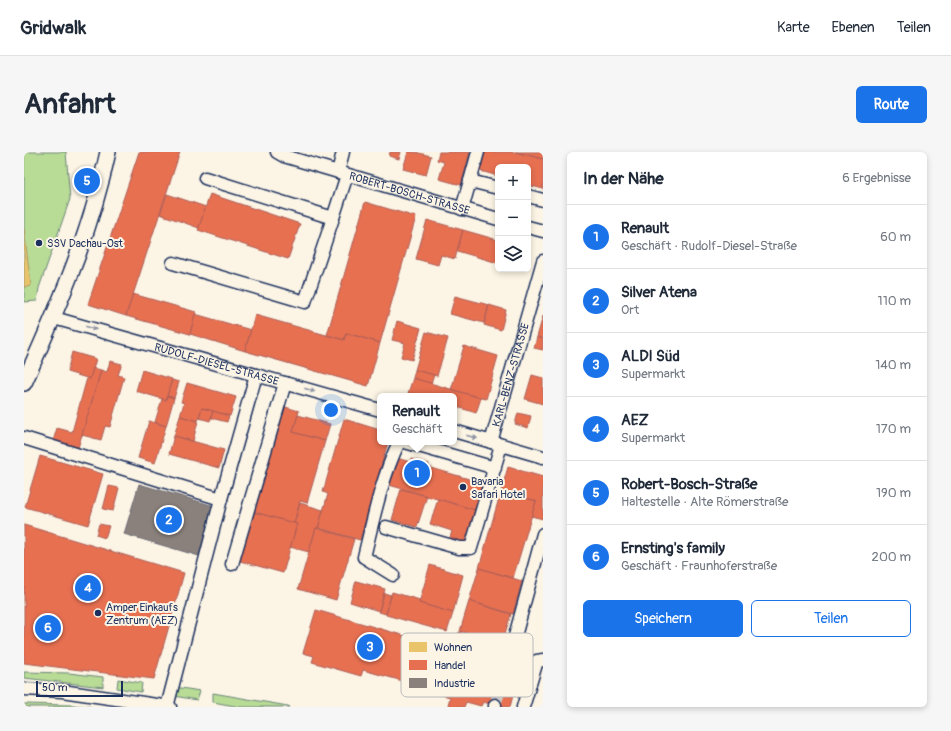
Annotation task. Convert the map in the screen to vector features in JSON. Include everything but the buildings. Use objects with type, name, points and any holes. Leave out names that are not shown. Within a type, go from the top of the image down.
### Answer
[{"type":"main road","points":[[24,382],[54,318],[78,254],[97,199],[108,152]]},
{"type":"street","name":"ROBERT-BOSCH-STRASSE","points":[[277,152],[284,156],[495,218]]},
{"type":"street","points":[[173,264],[305,302],[333,218],[342,173],[343,152]]},
{"type":"street","points":[[462,209],[478,152]]},
{"type":"street","points":[[205,178],[333,218]]},
{"type":"street","points":[[470,181],[495,187]]},
{"type":"street","points":[[531,197],[543,200]]},
{"type":"street","points":[[531,228],[543,231]]},
{"type":"street","name":"KARL-BENZ-STRASSE","points":[[386,527],[459,548],[471,548],[495,468],[496,444],[543,261]]},
{"type":"street","name":"RUDOLF-DIESEL-STRASSE","points":[[54,318],[377,409]]},
{"type":"street","points":[[24,689],[62,692],[168,707],[221,499],[256,375]]},
{"type":"street","points":[[232,564],[285,383]]},
{"type":"street","points":[[457,433],[543,457]]},
{"type":"street","points":[[24,438],[221,499]]},
{"type":"street","points":[[393,575],[364,557],[376,508],[398,445]]},
{"type":"street","points":[[415,445],[495,468]]},
{"type":"street","points":[[516,633],[543,534]]},
{"type":"street","points":[[533,674],[537,661],[543,660]]},
{"type":"street","points":[[523,707],[526,697]]},
{"type":"green space","name":"SSV Dachau-Ost","points":[[24,152],[66,152],[70,199],[39,288],[37,301],[24,302]]},
{"type":"green space","points":[[24,672],[69,673],[103,677],[103,687],[24,678]]},
{"type":"green space","points":[[118,679],[142,683],[141,692],[117,688]]},
{"type":"green space","points":[[175,687],[200,691],[197,700],[174,696]]},
{"type":"green space","points":[[213,693],[290,707],[240,707],[213,702]]},
{"type":"green space","points":[[24,704],[73,705],[91,707],[24,707]]},
{"type":"tunnel","points":[[495,705],[498,697]]},
{"type":"place","name":"Robert-Bosch-Straße","points":[[87,181]]},
{"type":"place","name":"SSV Dachau-Ost","points":[[39,243]]},
{"type":"place","name":"Renault","points":[[417,473]]},
{"type":"place","name":"Bavaria Safari Hotel","points":[[463,487]]},
{"type":"place","name":"Silver Atena","points":[[169,520]]},
{"type":"place","name":"AEZ","points":[[88,588]]},
{"type":"place","name":"Amper Einkaufs Zentrum (AEZ)","points":[[98,613]]},
{"type":"place","name":"Ernsting's family","points":[[48,628]]},
{"type":"place","name":"ALDI Süd","points":[[370,647]]}]
